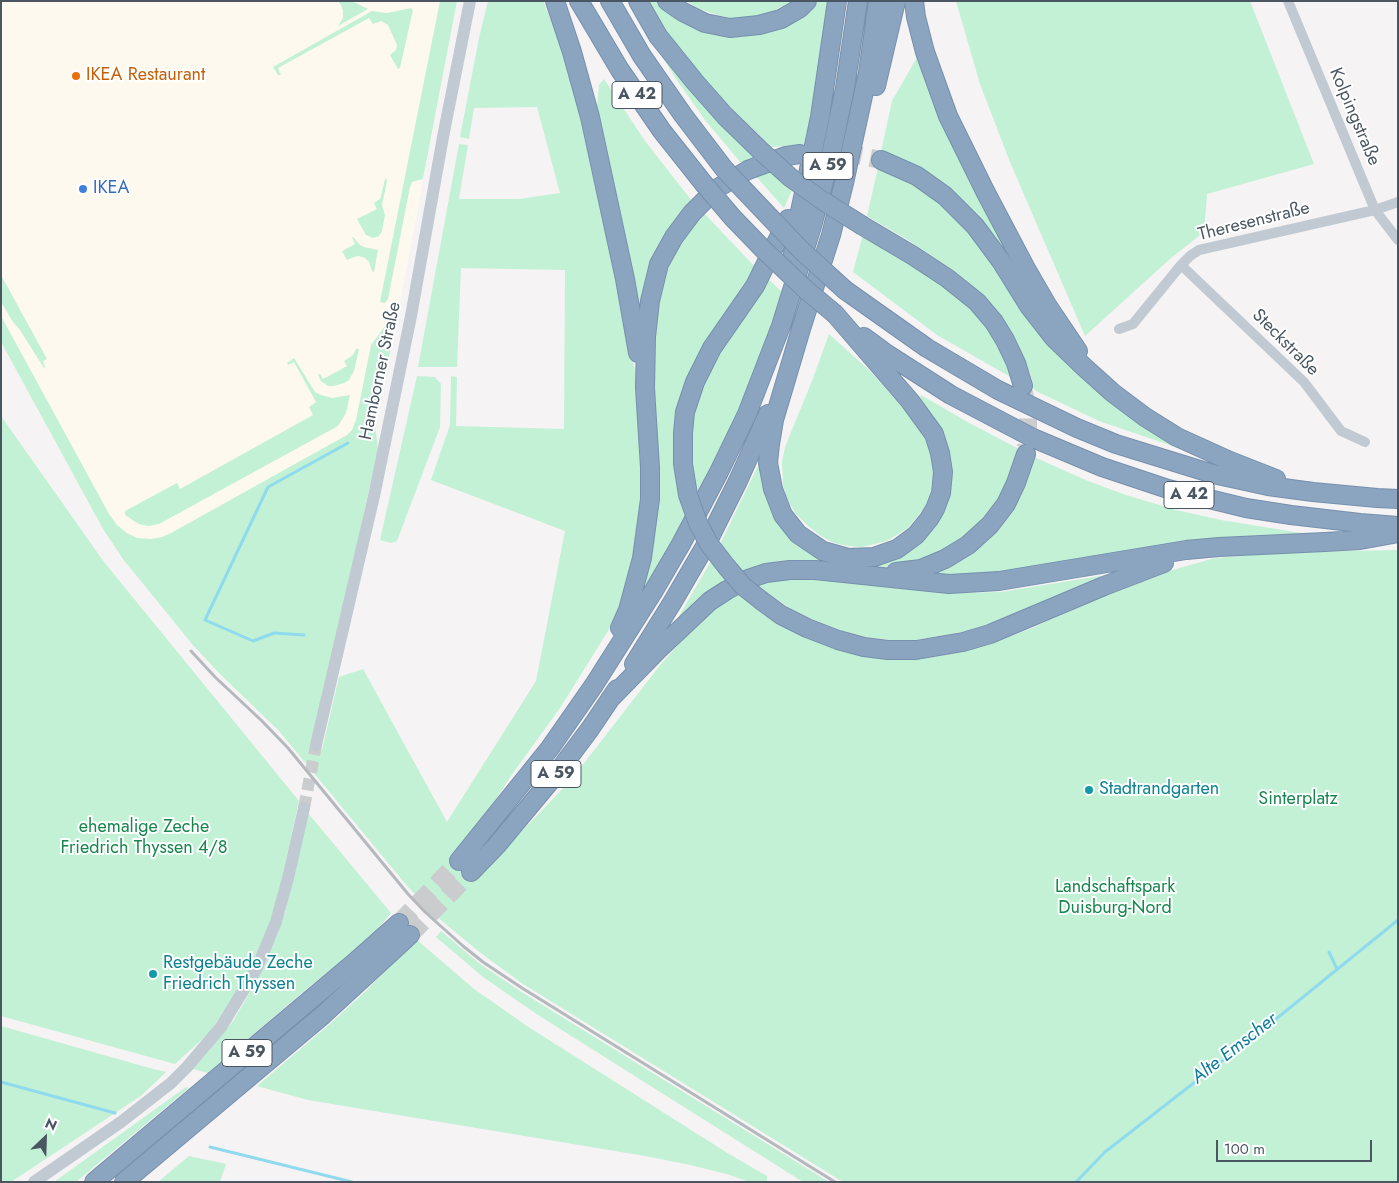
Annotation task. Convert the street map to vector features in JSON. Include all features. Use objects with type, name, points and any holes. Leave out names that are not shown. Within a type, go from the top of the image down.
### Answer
[{"type":"highway","points":[[555,1],[572,52],[590,117],[625,279],[645,388]]},
{"type":"highway","name":"A 42","points":[[579,1],[620,70],[662,131],[733,218],[805,289],[887,354],[951,395],[1033,438],[1102,467],[1168,489],[1246,508],[1291,516],[1398,526]]},
{"type":"highway","name":"A 42","points":[[610,1],[642,56],[683,115],[725,170],[771,220],[845,290],[927,348],[998,390],[1116,444],[1213,474],[1268,486],[1398,499]]},
{"type":"highway","points":[[638,1],[658,36],[695,82],[725,116],[791,178],[823,201],[947,278],[976,302],[994,322],[1005,340],[1016,363],[1023,386]]},
{"type":"highway","points":[[667,1],[683,12],[705,23],[730,28],[759,25],[781,19],[800,8],[807,1]]},
{"type":"highway","points":[[781,326],[798,221],[820,116],[837,1]]},
{"type":"highway","name":"A 59","points":[[858,1],[845,88],[831,155],[812,226],[781,326],[747,414],[681,544],[653,592],[594,685],[465,867],[520,818],[590,729],[637,660],[672,603],[738,481],[765,422],[800,329],[831,235],[868,73],[878,1]]},
{"type":"highway","points":[[844,183],[855,167],[896,1]]},
{"type":"highway","points":[[914,1],[925,52],[948,116],[985,191],[1047,305],[1075,348],[1113,393]]},
{"type":"highway","points":[[594,685],[628,610],[642,558],[650,499],[645,388],[646,337],[650,301],[660,264],[674,237],[692,213],[716,189],[748,170],[786,156],[800,154]]},
{"type":"highway","points":[[881,160],[918,176],[945,196],[975,226],[1001,261],[1029,306],[1054,338],[1113,393],[1177,437],[1230,461],[1313,492]]},
{"type":"highway","points":[[807,175],[755,286],[712,348],[695,382],[685,412],[682,433],[683,464],[688,495],[698,523],[709,544],[744,586],[781,615],[838,640],[864,647],[888,650],[916,650],[963,642],[990,634],[1159,564],[1194,556],[1219,547]]},
{"type":"highway","points":[[800,329],[774,420],[768,463],[773,489],[782,515],[798,534],[823,551],[848,558],[874,557],[897,549],[916,535],[929,520],[935,509],[941,493],[943,472],[940,453],[934,434],[910,401],[835,314]]},
{"type":"highway","points":[[869,575],[921,569],[945,559],[968,546],[990,525],[1006,504],[1026,454]]},
{"type":"highway","points":[[610,699],[658,650],[710,602],[748,579],[766,573],[814,570],[949,584],[999,581],[1186,550],[1360,540],[1398,533]]},
{"type":"highway","name":"A 59","points":[[94,1182],[347,969],[405,929],[323,1015],[124,1182]]},
{"type":"street","name":"Hamborner Straße","points":[[316,745],[374,496],[411,316],[443,136],[470,1]]},
{"type":"street","name":"Kolpingstraße","points":[[1288,1],[1375,210],[1398,240]]},
{"type":"street","name":"Theresenstraße","points":[[1119,329],[1132,324],[1190,256],[1199,250],[1375,210],[1398,202]]},
{"type":"street","name":"Steckstraße","points":[[1181,266],[1304,382],[1341,432],[1365,442]]},
{"type":"street","points":[[34,1182],[121,1122],[171,1083],[221,1027],[257,968],[276,922],[304,808]]},
{"type":"shaded area","points":[[1,1],[457,1],[375,425],[123,559],[103,529],[1,342]]},
{"type":"green space","points":[[338,1],[352,1],[368,9],[338,26],[343,18],[343,11]]},
{"type":"green space","points":[[440,1],[457,1],[423,179],[412,182],[410,187],[388,299],[385,303],[380,302]]},
{"type":"green space","name":"Landschaftspark Duisburg-Nord","points":[[488,1],[543,1],[573,81],[621,290],[641,405],[646,497],[629,585],[613,623],[560,708],[513,773],[476,829],[463,844],[478,877],[571,780],[661,664],[696,625],[715,607],[738,593],[757,609],[781,624],[805,637],[837,650],[863,656],[916,659],[954,653],[993,643],[1032,628],[1103,595],[1155,575],[1215,558],[1293,552],[1398,550],[1398,1182],[843,1182],[523,984],[443,922],[408,887],[279,731],[192,644],[123,559],[103,529],[1,342],[1,316],[109,514],[117,525],[127,533],[137,538],[151,539],[171,533],[347,435],[352,430],[356,420],[371,345],[397,310],[400,303],[375,425],[378,448],[345,601],[312,739],[322,750],[339,677],[363,669],[447,822],[536,681],[565,531],[431,480],[450,425],[451,376],[457,377],[456,426],[564,429],[565,270],[461,268],[457,367],[418,367],[459,144],[468,145],[459,199],[519,199],[560,193],[537,107],[474,108],[469,139],[460,137]]},
{"type":"green space","points":[[628,1],[631,1],[756,157],[741,163],[705,120],[676,79]]},
{"type":"green space","points":[[647,1],[656,1],[680,19],[703,29],[805,13],[817,1],[831,1],[812,112],[804,144],[772,147],[703,78],[667,32]]},
{"type":"green space","points":[[686,1],[794,1],[769,13],[751,17],[731,18],[699,9]]},
{"type":"green space","points":[[956,1],[1250,1],[1314,164],[1207,194],[1204,232],[1171,258],[1085,336],[1010,162],[980,84]]},
{"type":"green space","points":[[411,8],[413,10],[400,68],[398,69],[390,55],[396,50],[397,45],[388,25],[381,21],[373,24],[369,18],[278,68],[281,75],[278,75],[273,67],[372,11],[387,13]]},
{"type":"green space","points":[[919,54],[1034,295],[981,221],[945,185],[921,169],[881,152],[892,101]]},
{"type":"green space","points":[[604,79],[645,141],[692,201],[667,232],[652,262],[640,322],[596,117],[599,85]]},
{"type":"green space","points":[[768,168],[793,188],[784,208],[754,174]]},
{"type":"green space","points":[[878,168],[915,183],[941,203],[969,231],[1025,310],[1190,452],[1099,421],[1034,390],[1025,360],[1013,335],[1000,315],[983,296],[954,271],[908,240],[867,216]]},
{"type":"green space","points":[[386,178],[382,205],[385,215],[382,231],[379,236],[373,238],[366,235],[357,219],[377,209],[374,203],[380,199]]},
{"type":"green space","points":[[702,211],[757,269],[706,342],[687,378],[677,407],[673,433],[673,463],[677,486],[686,516],[643,591],[640,587],[657,468],[652,338],[657,302],[666,269],[679,240]]},
{"type":"green space","points":[[863,234],[944,284],[972,307],[999,344],[1014,379],[937,335],[853,272]]},
{"type":"green space","points":[[353,237],[360,245],[378,250],[374,272],[365,258],[359,256],[347,260],[342,251],[355,244]]},
{"type":"green space","points":[[1,275],[47,359],[43,361],[44,368],[1,302]]},
{"type":"green space","points":[[766,277],[782,292],[779,308],[740,410],[698,495],[691,463],[689,435],[700,383]]},
{"type":"green space","points":[[829,334],[868,369],[915,421],[932,455],[931,489],[926,505],[918,516],[908,528],[887,541],[862,547],[834,543],[821,536],[795,513],[783,485],[782,462],[785,447]]},
{"type":"green space","points":[[356,349],[359,349],[354,371],[349,380],[334,386],[328,386],[321,381],[318,375],[320,374],[323,379],[347,366],[344,361],[353,355]]},
{"type":"green space","points":[[294,358],[315,392],[332,398],[350,395],[346,413],[338,426],[159,524],[142,525],[125,515],[125,511],[177,483],[180,489],[313,415],[309,407],[316,402],[294,362],[288,365],[287,363]]},
{"type":"green space","points":[[417,376],[435,377],[441,384],[440,427],[397,541],[391,543],[380,540]]},
{"type":"green space","points":[[921,395],[1019,449],[1009,480],[999,501],[984,521],[941,555],[894,567],[865,566],[879,564],[914,547],[929,533],[939,519],[949,452],[944,435],[920,398]]},
{"type":"green space","name":"ehemalige Zeche Friedrich Thyssen 4/8","points":[[1,416],[104,562],[299,801],[274,914],[257,954],[238,991],[209,1033],[175,1064],[1,1016]]},
{"type":"green space","points":[[1034,457],[1088,481],[1176,510],[1221,520],[1301,533],[1300,536],[999,575],[931,575],[931,573],[966,557],[997,532],[1013,510],[1025,488]]},
{"type":"green space","points":[[759,464],[763,467],[765,491],[841,564],[816,561],[783,562],[743,572],[720,544]]},
{"type":"green space","points":[[711,561],[728,582],[682,618],[679,616]]},
{"type":"green space","points":[[1106,575],[1107,578],[985,627],[915,640],[891,640],[842,631],[791,609],[756,585],[772,579],[809,578],[961,593],[1001,592]]},
{"type":"green space","points":[[308,813],[391,913],[371,937],[208,1073],[193,1069],[233,1021],[264,966],[285,913]]},
{"type":"green space","points":[[441,931],[480,964],[520,991],[829,1182],[803,1182],[538,1015],[483,977],[436,937]]},
{"type":"green space","points":[[417,940],[474,989],[530,1028],[767,1176],[767,1182],[749,1182],[727,1174],[645,1156],[308,1100],[257,1086],[331,1023]]},
{"type":"green space","points":[[1,1026],[166,1072],[142,1095],[91,1129],[11,1182],[1,1182]]},
{"type":"green space","points":[[186,1087],[189,1088],[76,1182],[54,1182]]},
{"type":"green space","points":[[189,1156],[226,1164],[220,1182],[158,1182]]},
{"type":"waterway","points":[[304,635],[274,633],[253,641],[205,620],[268,487],[348,443]]},
{"type":"waterway","name":"Alte Emscher","points":[[1076,1182],[1105,1152],[1276,1019],[1398,920]]},
{"type":"waterway","points":[[1329,952],[1337,969]]},
{"type":"waterway","name":"Alte Emscher","points":[[1,1082],[115,1113]]},
{"type":"waterway","name":"Alte Emscher","points":[[210,1147],[352,1182]]},
{"type":"tunnel","points":[[817,152],[853,154],[881,160]]},
{"type":"tunnel","points":[[1024,392],[1028,413],[1026,448]]},
{"type":"tunnel","points":[[304,808],[316,745]]},
{"type":"tunnel","points":[[399,923],[459,861]]},
{"type":"tunnel","points":[[410,935],[471,872]]},
{"type":"railway","points":[[191,651],[288,748],[408,894],[463,946],[522,988],[835,1182]]},
{"type":"place","name":"IKEA Restaurant","points":[[76,76]]},
{"type":"place","name":"IKEA","points":[[83,189]]},
{"type":"place","name":"Stadtrandgarten","points":[[1089,790]]},
{"type":"place","name":"Restgebäude Zeche Friedrich Thyssen","points":[[153,974]]},
{"type":"park label","name":"Sinterplatz","points":[[1298,800]]}]
